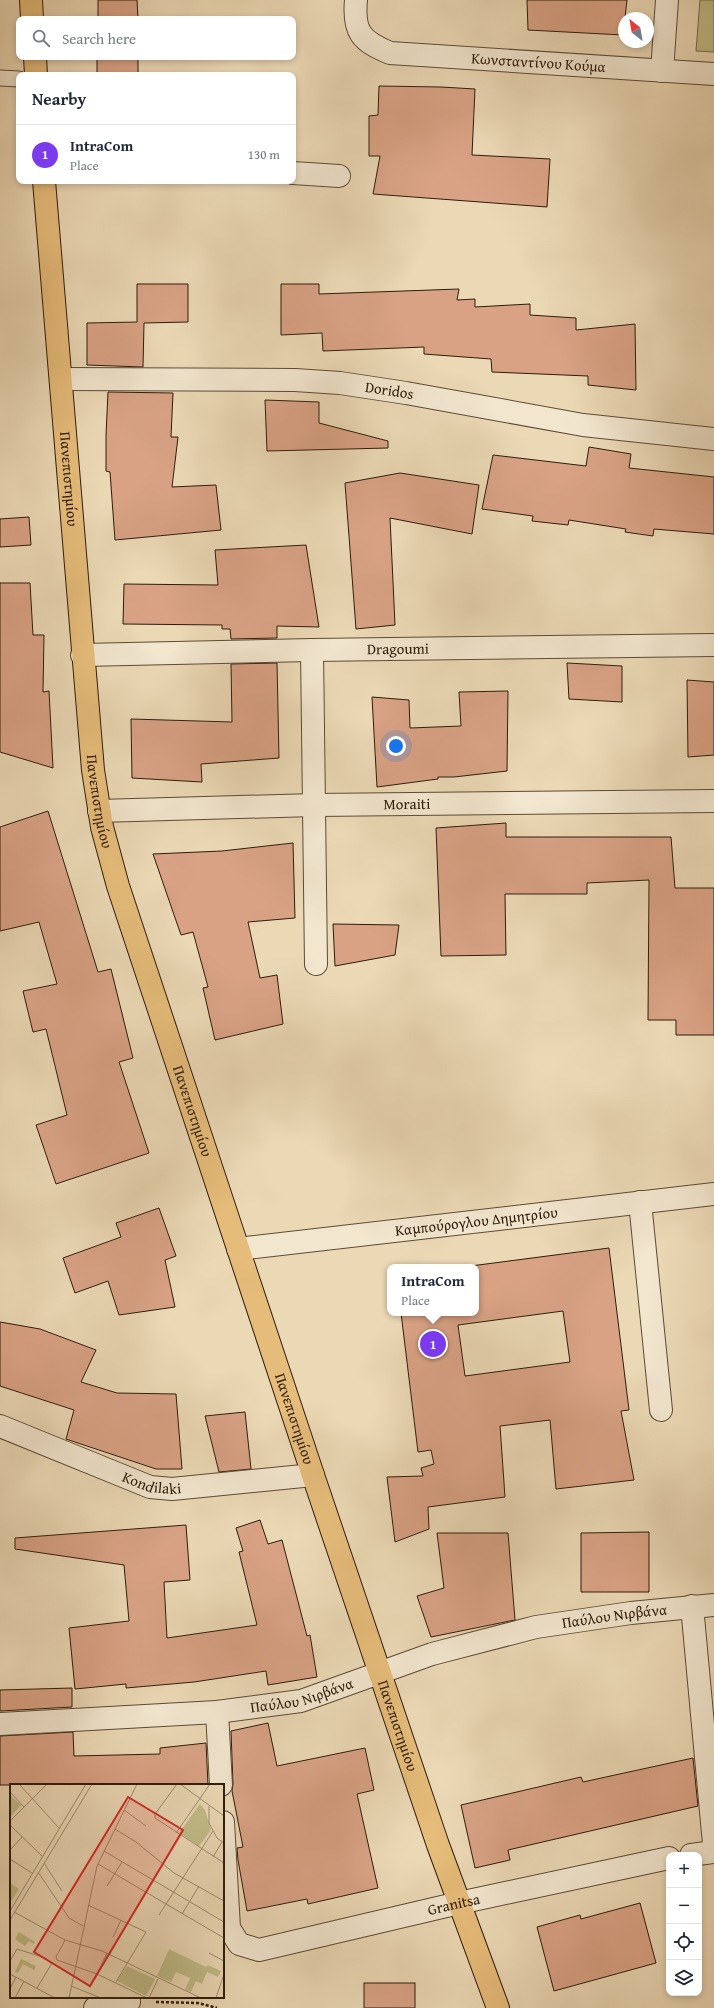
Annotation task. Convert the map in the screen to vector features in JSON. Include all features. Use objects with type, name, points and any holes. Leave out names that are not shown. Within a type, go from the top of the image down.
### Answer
[{"type":"main road","points":[[31,0],[32,16]]},
{"type":"main road","points":[[35,60],[36,72]]},
{"type":"main road","name":"Πανεπιστημίου","points":[[44,184],[82,655],[93,770],[99,811],[118,886],[312,1475],[459,1902],[498,2008]]},
{"type":"street","name":"Κωνσταντίνου Κούμα","points":[[356,0],[359,31],[366,42],[378,48],[397,54],[714,74]]},
{"type":"street","points":[[662,71],[667,0]]},
{"type":"street","points":[[296,173],[338,176]]},
{"type":"street","name":"Doridos","points":[[61,379],[295,380],[328,382],[406,393],[583,425],[714,439]]},
{"type":"street","name":"Dragoumi","points":[[82,655],[312,650],[714,646]]},
{"type":"street","points":[[312,650],[316,964]]},
{"type":"street","name":"Moraiti","points":[[99,811],[314,805],[714,801]]},
{"type":"street","name":"Καμπούρογλου Δημητρίου","points":[[238,1249],[714,1194]]},
{"type":"street","points":[[640,1202],[661,1410]]},
{"type":"street","name":"Kondilaki","points":[[0,1426],[150,1487],[172,1489],[312,1475]]},
{"type":"street","name":"Παύλου Νιρβάνα","points":[[0,1724],[217,1712],[301,1701],[380,1674],[432,1654],[536,1627],[631,1612],[714,1605]]},
{"type":"street","points":[[692,1606],[714,1844]]},
{"type":"street","points":[[217,1712],[221,1784]]},
{"type":"street","name":"Granitsa","points":[[224,1840],[229,1928],[239,1944],[259,1950],[459,1902],[666,1859]]},
{"type":"street","points":[[702,1854],[714,1852]]},
{"type":"street","points":[[95,2008],[129,2002]]},
{"type":"lane","points":[[0,78],[16,80]]},
{"type":"path","points":[[129,2002],[198,2003],[218,2008]]},
{"type":"shaded area","points":[[700,0],[714,0],[714,52],[696,51]]},
{"type":"building","points":[[98,0],[137,0],[138,16],[98,16]]},
{"type":"building","points":[[527,0],[627,0],[626,12],[618,12],[618,35],[528,30]]},
{"type":"building","points":[[97,60],[138,60],[138,72],[97,72]]},
{"type":"building","points":[[379,86],[475,89],[472,155],[550,159],[547,207],[373,194],[380,156],[369,156],[369,116],[378,115]]},
{"type":"building","points":[[137,284],[188,284],[188,322],[144,323],[143,367],[87,365],[87,323],[137,322]]},
{"type":"building","points":[[281,284],[319,284],[319,294],[459,289],[457,300],[475,299],[475,307],[530,304],[530,315],[576,318],[576,330],[635,324],[636,390],[588,385],[588,376],[492,372],[491,359],[424,354],[424,347],[323,351],[322,333],[281,335]]},
{"type":"building","points":[[108,392],[173,393],[171,437],[178,437],[172,487],[216,485],[221,530],[115,540],[110,472],[106,471]]},
{"type":"building","points":[[265,400],[319,402],[319,423],[388,441],[388,448],[267,451]]},
{"type":"building","points":[[589,447],[631,454],[629,468],[714,477],[714,534],[654,529],[653,536],[625,532],[626,529],[569,520],[568,525],[532,521],[533,516],[482,509],[493,455],[586,466]]},
{"type":"building","points":[[400,473],[479,485],[472,534],[390,518],[395,625],[356,629],[345,483]]},
{"type":"building","points":[[29,517],[31,545],[0,547],[0,519]]},
{"type":"building","points":[[306,545],[319,627],[277,626],[277,638],[231,639],[230,629],[222,629],[222,625],[123,624],[124,584],[218,585],[215,550]]},
{"type":"building","points":[[0,583],[30,583],[33,635],[44,635],[43,692],[49,691],[53,768],[0,752]]},
{"type":"building","points":[[277,663],[279,758],[201,764],[202,782],[132,778],[131,719],[232,722],[231,664]]},
{"type":"building","points":[[567,663],[622,666],[622,702],[569,699]]},
{"type":"building","points":[[687,680],[714,682],[714,755],[688,757]]},
{"type":"building","points":[[508,691],[507,771],[454,777],[438,777],[438,779],[377,787],[372,697],[409,700],[410,728],[461,726],[459,692]]},
{"type":"building","points":[[48,811],[98,972],[111,969],[133,1058],[119,1062],[149,1153],[56,1184],[36,1125],[67,1115],[46,1029],[33,1032],[23,991],[57,984],[39,922],[0,931],[0,827]]},
{"type":"building","points":[[506,823],[506,837],[671,837],[675,888],[714,888],[714,1035],[676,1035],[676,1020],[648,1020],[649,880],[587,883],[587,894],[505,894],[506,955],[441,956],[436,828]]},
{"type":"building","points":[[293,843],[295,918],[248,922],[260,978],[277,975],[283,1024],[215,1040],[203,988],[208,987],[193,932],[181,935],[153,854],[222,851]]},
{"type":"building","points":[[333,924],[399,925],[395,955],[335,966]]},
{"type":"building","points":[[159,1208],[176,1256],[165,1260],[175,1307],[119,1315],[108,1281],[75,1293],[63,1258],[121,1237],[116,1223]]},
{"type":"building","points":[[609,1248],[629,1410],[621,1411],[634,1480],[556,1489],[550,1420],[500,1426],[505,1497],[428,1507],[429,1529],[395,1542],[387,1477],[423,1476],[421,1468],[434,1464],[431,1450],[418,1452],[401,1316],[479,1316],[479,1265]],"holes":[[[563,1311],[570,1362],[465,1376],[458,1325]]]},
{"type":"building","points":[[0,1322],[40,1329],[96,1350],[81,1382],[117,1393],[176,1394],[182,1469],[156,1469],[66,1439],[74,1410],[0,1386]]},
{"type":"building","points":[[245,1412],[251,1469],[219,1472],[205,1416]]},
{"type":"building","points":[[260,1520],[268,1544],[282,1540],[307,1636],[310,1635],[317,1677],[268,1685],[266,1671],[194,1682],[126,1688],[126,1684],[75,1689],[69,1628],[129,1621],[124,1565],[15,1549],[15,1538],[186,1525],[190,1580],[164,1582],[167,1638],[257,1625],[239,1552],[243,1551],[236,1528]]},
{"type":"building","points":[[649,1532],[649,1592],[581,1592],[581,1533]]},
{"type":"building","points":[[437,1533],[508,1533],[515,1620],[431,1637],[417,1596],[444,1588]]},
{"type":"building","points":[[72,1688],[72,1707],[0,1711],[0,1690]]},
{"type":"building","points":[[268,1723],[277,1766],[365,1748],[374,1790],[357,1794],[378,1888],[308,1904],[307,1899],[247,1911],[238,1860],[237,1848],[243,1847],[232,1791],[231,1731]]},
{"type":"building","points":[[73,1732],[74,1756],[160,1754],[160,1748],[206,1743],[208,1784],[0,1785],[0,1736]]},
{"type":"building","points":[[693,1758],[698,1806],[508,1850],[510,1860],[475,1868],[461,1805],[581,1777],[583,1782]]},
{"type":"building","points":[[640,1903],[656,1963],[554,1991],[537,1927],[580,1915],[581,1919]]},
{"type":"building","points":[[364,1983],[415,1983],[415,2008],[364,2008]]},
{"type":"place","name":"IntraCom","points":[[433,1344]]}]
